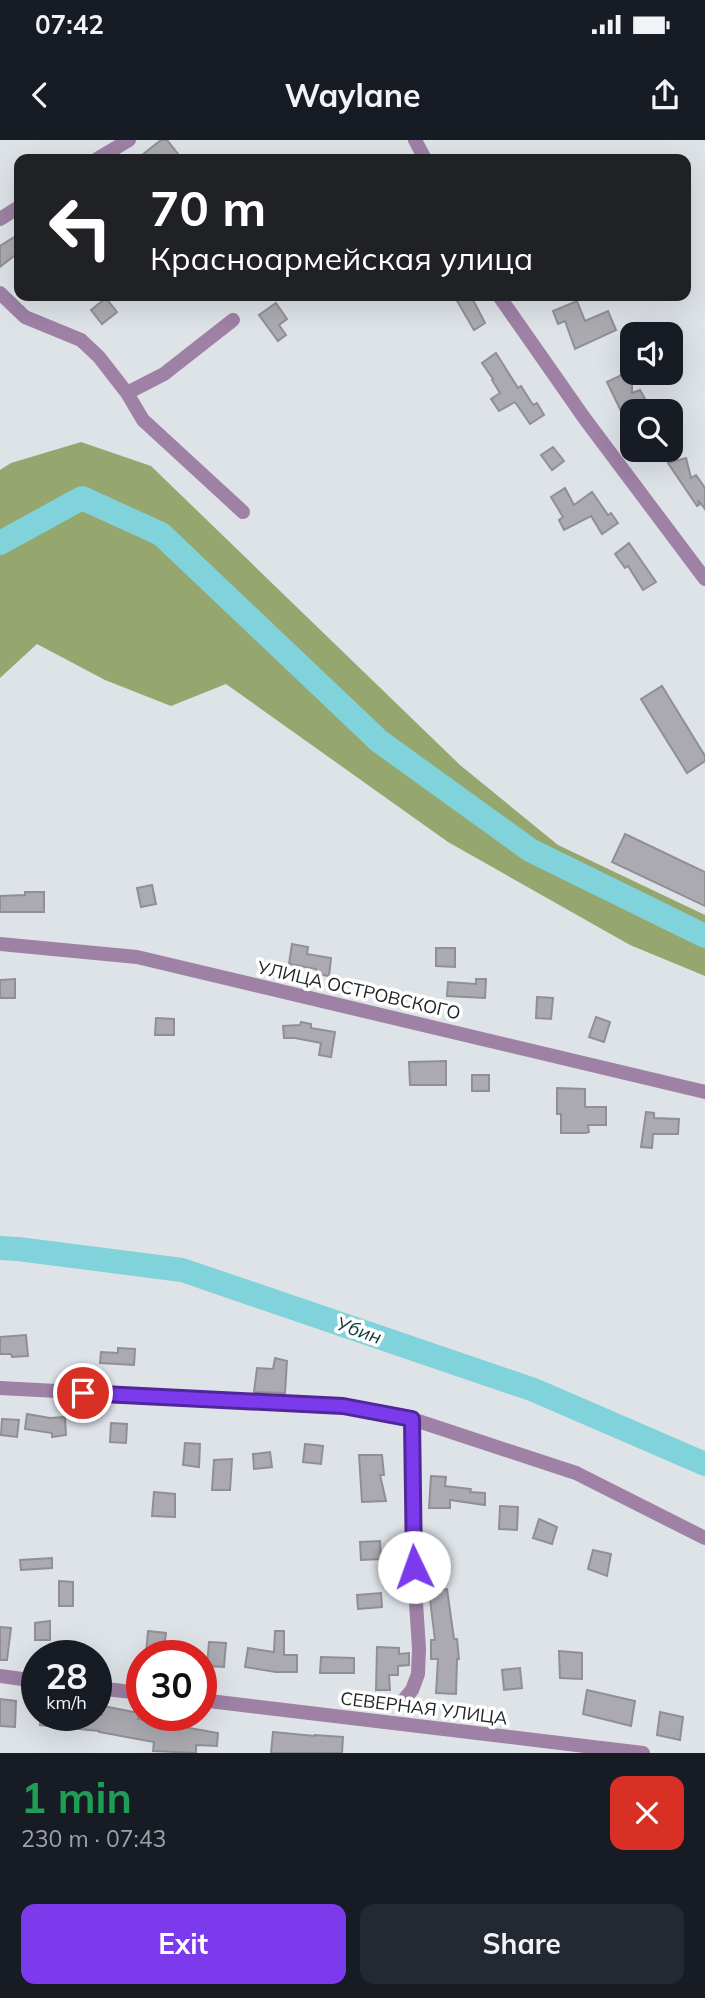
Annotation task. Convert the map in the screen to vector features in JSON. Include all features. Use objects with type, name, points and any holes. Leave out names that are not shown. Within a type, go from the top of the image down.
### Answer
[{"type":"street","points":[[105,154],[129,140]]},
{"type":"street","points":[[0,293],[25,317],[81,340],[99,357],[127,393],[143,421],[243,512]]},
{"type":"street","points":[[502,301],[585,419],[705,579]]},
{"type":"street","points":[[127,393],[164,374],[233,320]]},
{"type":"street","name":"УЛИЦА ОСТРОВСКОГО","points":[[0,944],[137,957],[705,1092]]},
{"type":"street","points":[[0,1388],[343,1406],[412,1419],[576,1474],[705,1538]]},
{"type":"street","points":[[402,1702],[412,1690],[418,1674],[419,1649],[412,1540],[412,1419]]},
{"type":"street","points":[[0,1676],[21,1679]]},
{"type":"street","name":"СЕВЕРНАЯ УЛИЦА","points":[[217,1702],[642,1753]]},
{"type":"green space","points":[[81,442],[151,466],[460,765],[558,845],[705,915],[705,976],[630,945],[448,842],[226,684],[171,706],[105,680],[37,644],[0,678],[0,470],[11,463]]},
{"type":"building","points":[[161,140],[167,140],[178,154],[143,154]]},
{"type":"building","points":[[14,237],[14,256],[0,267],[0,246]]},
{"type":"building","points":[[102,301],[108,301],[117,312],[102,324],[91,310]]},
{"type":"building","points":[[457,301],[474,301],[485,323],[474,330]]},
{"type":"building","points":[[577,301],[585,321],[608,311],[616,330],[575,349],[565,321],[558,324],[553,311]]},
{"type":"building","points":[[276,303],[287,319],[279,325],[286,335],[278,341],[259,315]]},
{"type":"building","points":[[496,353],[518,388],[521,386],[533,405],[537,403],[544,415],[530,424],[515,402],[499,411],[491,399],[500,393],[482,363]]},
{"type":"building","points":[[620,376],[620,385],[632,385],[632,393],[640,390],[645,399],[620,399],[620,409],[607,382]]},
{"type":"building","points":[[553,447],[564,461],[552,470],[541,455]]},
{"type":"building","points":[[686,458],[691,478],[696,475],[705,488],[705,509],[698,500],[697,506],[668,463],[683,462]]},
{"type":"building","points":[[565,488],[574,505],[592,492],[608,515],[611,513],[618,523],[602,534],[591,516],[564,530],[559,520],[563,517],[551,497]]},
{"type":"building","points":[[629,543],[656,582],[643,590],[628,566],[625,568],[615,554]]},
{"type":"building","points":[[662,686],[705,756],[705,761],[687,773],[641,699]]},
{"type":"building","points":[[625,834],[705,872],[705,906],[612,862]]},
{"type":"building","points":[[152,885],[156,904],[141,907],[137,888]]},
{"type":"building","points":[[25,892],[44,892],[44,912],[0,912],[0,896],[25,895]]},
{"type":"building","points":[[292,944],[308,947],[307,954],[331,958],[329,976],[316,974],[316,969],[289,964]]},
{"type":"building","points":[[436,948],[455,948],[455,967],[436,966]]},
{"type":"building","points":[[15,979],[15,998],[0,998],[0,980]]},
{"type":"building","points":[[476,979],[486,979],[485,998],[447,996],[448,982],[476,984]]},
{"type":"building","points":[[537,997],[553,998],[551,1019],[536,1018]]},
{"type":"building","points":[[596,1017],[610,1022],[604,1042],[589,1037]]},
{"type":"building","points":[[156,1018],[174,1019],[174,1035],[155,1035]]},
{"type":"building","points":[[301,1022],[311,1024],[311,1028],[335,1032],[331,1057],[319,1055],[321,1043],[284,1038],[283,1026],[300,1025]]},
{"type":"building","points":[[446,1061],[446,1085],[410,1085],[409,1062]]},
{"type":"building","points":[[472,1075],[489,1075],[489,1091],[472,1091]]},
{"type":"building","points":[[557,1088],[585,1089],[585,1107],[606,1107],[606,1125],[588,1125],[589,1132],[586,1133],[561,1133],[561,1114],[557,1114]]},
{"type":"building","points":[[646,1112],[654,1113],[654,1118],[679,1119],[678,1134],[653,1134],[652,1148],[641,1147]]},
{"type":"building","points":[[26,1335],[28,1356],[12,1357],[11,1354],[0,1354],[0,1337]]},
{"type":"building","points":[[118,1348],[135,1349],[134,1365],[100,1363],[101,1352],[118,1353]]},
{"type":"building","points":[[275,1358],[287,1361],[285,1393],[254,1392],[257,1368],[273,1369]]},
{"type":"building","points":[[27,1414],[50,1418],[65,1417],[66,1435],[52,1437],[52,1433],[25,1429]]},
{"type":"building","points":[[2,1419],[19,1420],[17,1437],[1,1435]]},
{"type":"building","points":[[111,1423],[127,1424],[126,1443],[110,1442]]},
{"type":"building","points":[[185,1443],[200,1444],[199,1467],[183,1465]]},
{"type":"building","points":[[305,1444],[323,1446],[321,1464],[303,1462]]},
{"type":"building","points":[[270,1452],[272,1467],[254,1469],[253,1454]]},
{"type":"building","points":[[359,1455],[382,1455],[384,1475],[380,1475],[386,1501],[362,1502]]},
{"type":"building","points":[[232,1459],[230,1490],[212,1490],[214,1460]]},
{"type":"building","points":[[431,1476],[446,1477],[445,1486],[485,1493],[485,1505],[450,1500],[450,1508],[429,1508]]},
{"type":"building","points":[[154,1492],[175,1494],[175,1517],[152,1516]]},
{"type":"building","points":[[500,1506],[518,1507],[517,1530],[499,1529]]},
{"type":"building","points":[[539,1519],[557,1527],[552,1544],[533,1538]]},
{"type":"building","points":[[380,1541],[381,1559],[361,1560],[360,1542]]},
{"type":"building","points":[[593,1550],[611,1554],[607,1576],[588,1569]]},
{"type":"building","points":[[52,1558],[52,1568],[21,1570],[20,1560]]},
{"type":"building","points":[[59,1581],[73,1582],[73,1606],[59,1606]]},
{"type":"building","points":[[447,1589],[459,1659],[456,1694],[436,1693],[438,1659],[431,1659],[431,1640],[435,1640],[429,1591]]},
{"type":"building","points":[[381,1593],[382,1607],[358,1609],[357,1595]]},
{"type":"building","points":[[50,1621],[50,1640],[35,1640],[35,1623]]},
{"type":"building","points":[[0,1627],[11,1628],[7,1660],[0,1660]]},
{"type":"building","points":[[148,1631],[166,1633],[165,1640],[147,1640]]},
{"type":"building","points":[[275,1631],[284,1631],[284,1655],[297,1655],[297,1672],[245,1667],[248,1648],[274,1652]]},
{"type":"building","points":[[217,1642],[226,1643],[224,1667],[217,1667]]},
{"type":"building","points":[[377,1647],[399,1648],[399,1654],[409,1653],[409,1665],[398,1666],[398,1675],[389,1675],[390,1690],[376,1690]]},
{"type":"building","points":[[559,1651],[582,1653],[582,1679],[560,1678]]},
{"type":"building","points":[[321,1657],[354,1658],[354,1673],[320,1673]]},
{"type":"building","points":[[520,1668],[522,1688],[504,1690],[502,1670]]},
{"type":"building","points":[[587,1690],[635,1701],[631,1726],[583,1714]]},
{"type":"building","points":[[0,1699],[16,1701],[15,1727],[0,1726]]},
{"type":"building","points":[[112,1708],[126,1710],[126,1731],[218,1733],[217,1746],[196,1745],[196,1753],[153,1751],[154,1742],[99,1732],[112,1731]]},
{"type":"building","points":[[660,1712],[683,1717],[680,1740],[657,1735]]},
{"type":"building","points":[[273,1732],[343,1737],[342,1753],[271,1753]]},
{"type":"waterway","points":[[0,543],[82,498],[161,534],[379,741],[530,850],[705,936]]},
{"type":"waterway","name":"Убин","points":[[0,1248],[182,1270],[534,1390],[705,1464]]},
{"type":"route","points":[[83,1393],[343,1406],[412,1419],[414,1567]]}]
